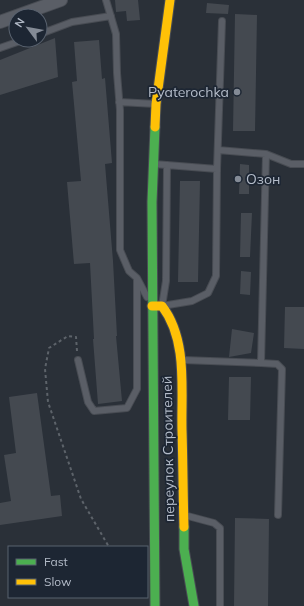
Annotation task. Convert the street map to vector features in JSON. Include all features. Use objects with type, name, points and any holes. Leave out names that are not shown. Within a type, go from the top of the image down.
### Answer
[{"type":"main road","points":[[155,606],[152,202],[156,104],[170,0]]},
{"type":"main road","points":[[152,306],[162,306]]},
{"type":"main road","name":"переулок Строителей","points":[[162,306],[170,315],[181,360],[184,549],[194,606]]},
{"type":"street","points":[[0,22],[62,0]]},
{"type":"lane","points":[[106,0],[116,34],[117,73],[120,102],[120,250],[129,272],[137,278],[152,306]]},
{"type":"lane","points":[[48,31],[72,22],[111,16]]},
{"type":"lane","points":[[167,165],[166,282],[162,306],[192,301],[208,293],[216,276],[222,21]]},
{"type":"lane","points":[[120,102],[156,104]]},
{"type":"lane","points":[[218,150],[266,154],[291,164],[304,164]]},
{"type":"lane","points":[[261,363],[266,154]]},
{"type":"lane","points":[[154,164],[218,169]]},
{"type":"lane","points":[[78,360],[88,402],[94,411],[127,408],[137,389],[137,278]]},
{"type":"lane","points":[[181,360],[277,364],[282,369],[278,515]]},
{"type":"lane","points":[[184,515],[214,523],[220,528],[220,606]]},
{"type":"path","points":[[78,360],[76,337],[68,336],[49,348],[45,369],[48,402],[81,499],[107,546]]},
{"type":"building","points":[[115,0],[138,0],[140,20],[127,21],[126,11],[116,12]]},
{"type":"building","points":[[207,3],[229,5],[228,14],[206,13]]},
{"type":"building","points":[[235,14],[257,15],[255,131],[233,131]]},
{"type":"building","points":[[55,38],[58,77],[0,95],[0,60],[30,48],[48,48],[48,41]]},
{"type":"building","points":[[99,40],[102,79],[105,78],[112,163],[105,164],[113,261],[116,336],[122,401],[98,404],[93,339],[90,263],[74,264],[67,182],[81,181],[72,82],[77,81],[74,42]]},
{"type":"building","points":[[240,164],[249,165],[249,194],[239,194]]},
{"type":"building","points":[[180,181],[200,181],[198,282],[178,282]]},
{"type":"building","points":[[241,213],[252,213],[250,257],[240,257]]},
{"type":"building","points":[[241,271],[251,272],[250,295],[240,294]]},
{"type":"building","points":[[285,307],[304,307],[304,349],[284,348]]},
{"type":"building","points":[[232,329],[254,333],[251,353],[229,357]]},
{"type":"building","points":[[229,377],[251,377],[250,420],[228,420]]},
{"type":"building","points":[[37,393],[51,496],[60,495],[62,516],[0,525],[0,503],[11,501],[4,455],[16,453],[9,397]]},
{"type":"building","points":[[235,518],[269,519],[268,606],[234,606]]},
{"type":"traffic: fast","points":[[155,127],[152,202],[155,606]]},
{"type":"traffic: fast","points":[[184,527],[184,549],[194,606]]},
{"type":"traffic: slow","points":[[155,127],[156,104],[170,0]]},
{"type":"traffic: slow","points":[[152,306],[162,306],[170,319],[176,334],[179,350],[182,382],[184,527]]},
{"type":"place","name":"Pyaterochka","points":[[237,92]]},
{"type":"place","name":"Озон","points":[[238,179]]}]
